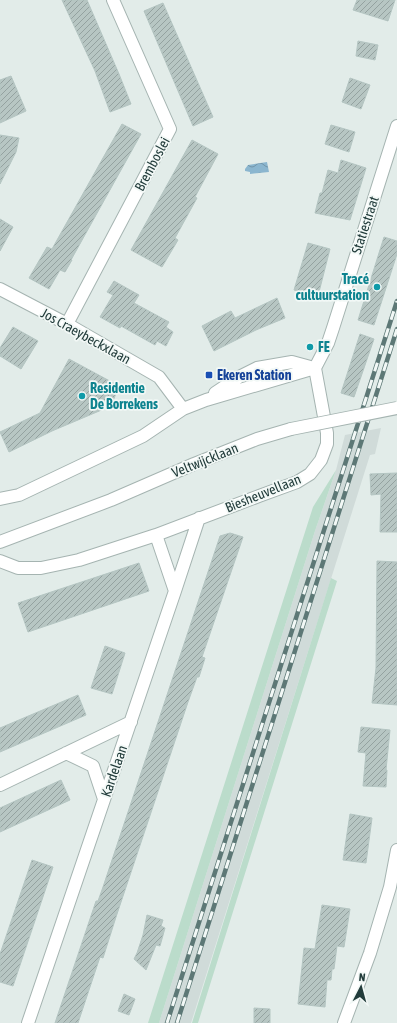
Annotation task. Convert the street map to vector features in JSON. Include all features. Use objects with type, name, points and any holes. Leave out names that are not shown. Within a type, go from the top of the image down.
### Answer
[{"type":"street","name":"Bremboslei","points":[[67,324],[170,129],[113,0]]},
{"type":"street","name":"Statiestraat","points":[[315,368],[328,343],[397,126]]},
{"type":"street","name":"Jos Craeybeckxlaan","points":[[0,289],[67,324],[159,377],[183,409]]},
{"type":"street","points":[[0,499],[19,495],[143,436],[183,409],[206,400],[238,377],[257,368],[292,362],[315,368]]},
{"type":"street","name":"Biesheuvellaan","points":[[0,560],[18,568],[41,568],[79,560],[156,535],[297,482],[310,474],[321,460],[327,444],[327,433],[315,368]]},
{"type":"street","name":"Veltwijcklaan","points":[[0,542],[111,500],[256,439],[291,429],[397,408]]},
{"type":"street","name":"Kardelaan","points":[[28,1023],[199,518]]},
{"type":"street","name":"Veltwijcklaan","points":[[0,534],[20,534]]},
{"type":"street","points":[[156,535],[175,591]]},
{"type":"street","points":[[0,785],[131,722]]},
{"type":"street","points":[[66,753],[93,766],[104,799]]},
{"type":"street","points":[[344,1023],[377,931],[390,887],[397,850]]},
{"type":"shaded area","points":[[381,428],[375,454],[370,455],[191,1023],[159,1023],[315,531],[336,470],[345,435]]},
{"type":"green space","points":[[336,470],[315,531],[159,1023],[148,1023],[313,507]]},
{"type":"green space","points":[[331,578],[337,581],[198,1023],[192,1023]]},
{"type":"water","points":[[267,162],[269,172],[250,174],[250,172],[245,171],[248,165]]},
{"type":"building","points":[[62,0],[87,0],[131,104],[110,112],[95,71]]},
{"type":"building","points":[[357,0],[395,0],[388,21],[353,10]]},
{"type":"building","points":[[163,3],[213,117],[193,126],[144,11]]},
{"type":"building","points":[[358,41],[378,45],[375,60],[356,56]]},
{"type":"building","points":[[11,76],[26,111],[0,123],[0,80]]},
{"type":"building","points":[[350,78],[370,85],[361,109],[342,102]]},
{"type":"building","points":[[122,124],[141,134],[65,272],[60,270],[49,289],[29,278],[47,247],[52,249]]},
{"type":"building","points":[[331,125],[355,132],[349,152],[325,144]]},
{"type":"building","points":[[0,135],[19,138],[16,152],[0,184]]},
{"type":"building","points":[[192,140],[218,154],[195,197],[197,198],[175,238],[178,240],[162,267],[131,250]]},
{"type":"building","points":[[341,160],[366,168],[350,220],[315,213],[328,170],[338,173]]},
{"type":"building","points":[[0,219],[13,227],[0,251]]},
{"type":"building","name":"Tracé cultuurstation","points":[[384,237],[397,241],[397,254],[374,325],[358,320]]},
{"type":"building","points":[[308,243],[330,249],[318,296],[294,290]]},
{"type":"building","points":[[114,281],[139,295],[134,303],[169,322],[166,327],[173,332],[166,346],[157,341],[155,345],[121,326],[120,328],[100,317],[113,295],[107,292]]},
{"type":"building","points":[[277,298],[285,318],[256,330],[214,351],[202,326],[231,311],[235,318]]},
{"type":"building","points":[[13,327],[38,341],[21,369],[0,356],[0,348]]},
{"type":"building","points":[[360,334],[374,339],[354,397],[341,393]]},
{"type":"building","name":"Residentie De Borrekens","points":[[69,359],[119,386],[111,406],[52,431],[9,452],[0,432],[40,413]]},
{"type":"building","points":[[397,473],[397,532],[380,532],[381,494],[371,495],[370,474]]},
{"type":"building","points":[[230,533],[243,537],[202,657],[205,658],[199,677],[197,677],[188,702],[103,958],[100,957],[78,1023],[55,1023],[96,901],[98,901],[103,887],[220,536]]},
{"type":"building","points":[[377,561],[397,562],[397,705],[372,703],[376,668]]},
{"type":"building","points":[[139,563],[149,591],[28,632],[18,603]]},
{"type":"building","points":[[105,646],[125,653],[112,694],[91,688]]},
{"type":"building","points":[[78,695],[86,715],[0,752],[0,728]]},
{"type":"building","points":[[361,727],[390,730],[386,787],[363,786],[366,753],[358,752]]},
{"type":"building","points":[[61,780],[70,800],[0,832],[0,808]]},
{"type":"building","points":[[350,814],[372,818],[366,863],[343,860]]},
{"type":"building","points":[[32,860],[53,867],[13,986],[0,982],[0,954]]},
{"type":"building","points":[[322,905],[350,909],[344,947],[337,946],[331,980],[327,980],[325,1007],[298,1004],[304,948],[315,949]]},
{"type":"building","points":[[147,915],[163,920],[161,926],[165,928],[160,946],[156,945],[146,970],[134,959],[143,935]]},
{"type":"building","points":[[124,994],[135,999],[129,1015],[118,1011]]},
{"type":"building","points":[[254,1008],[270,1009],[270,1023],[254,1023]]},
{"type":"railway","points":[[167,1023],[397,301]]},
{"type":"railway","points":[[177,1023],[397,329]]},
{"type":"place","name":"Tracé cultuurstation","points":[[377,287]]},
{"type":"place","name":"FE","points":[[310,347]]},
{"type":"place","name":"Ekeren Station","points":[[209,375]]},
{"type":"place","name":"Residentie De Borrekens","points":[[82,396]]}]
